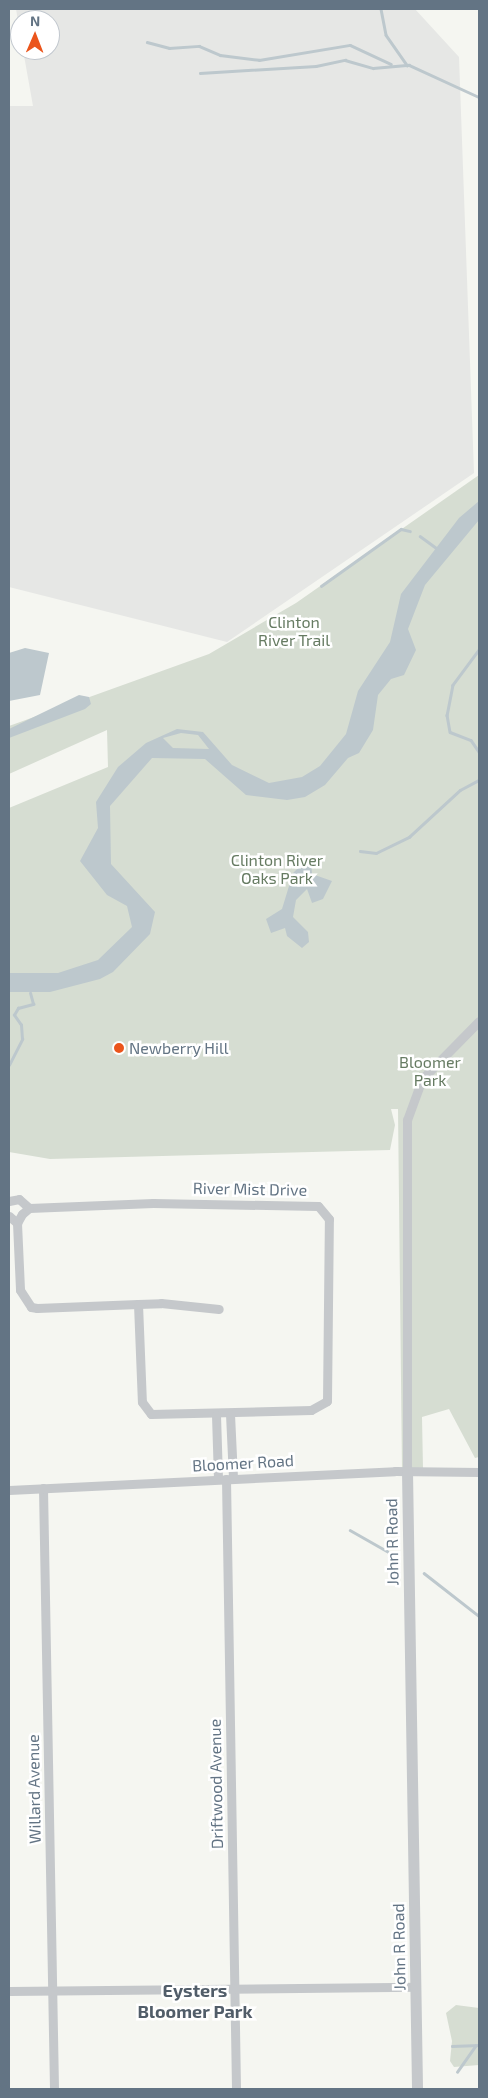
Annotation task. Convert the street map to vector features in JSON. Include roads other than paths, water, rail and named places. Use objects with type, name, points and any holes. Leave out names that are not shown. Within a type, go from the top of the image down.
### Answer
[{"type":"street","name":"John R Road","points":[[417,2089],[407,1471],[407,1120],[422,1079],[479,1021]]},
{"type":"street","name":"River Mist Drive","points":[[9,1201],[19,1199],[30,1208],[172,1202],[305,1204],[323,1209],[329,1220],[329,1397],[318,1409],[161,1417],[146,1410],[138,1304]]},
{"type":"street","points":[[30,1208],[17,1223],[20,1290],[27,1304],[37,1308],[138,1304],[219,1309]]},
{"type":"street","points":[[9,1216],[17,1223]]},
{"type":"street","points":[[225,1479],[230,1414]]},
{"type":"street","points":[[216,1415],[225,1479]]},
{"type":"street","name":"Bloomer Road","points":[[9,1490],[407,1471],[479,1472]]},
{"type":"street","name":"Driftwood Avenue","points":[[225,1479],[236,2089]]},
{"type":"street","name":"Willard Avenue","points":[[43,1488],[54,2089]]},
{"type":"street","points":[[9,1991],[416,1987]]},
{"type":"waterway","points":[[381,9],[386,35],[407,65]]},
{"type":"waterway","points":[[147,42],[169,48],[199,46],[220,55],[259,60],[350,45],[391,64]]},
{"type":"waterway","points":[[200,73],[316,66],[345,60],[373,68],[409,65],[479,97]]},
{"type":"waterway","points":[[321,586],[401,529],[410,531]]},
{"type":"waterway","points":[[420,536],[435,547]]},
{"type":"waterway","points":[[479,650],[453,685],[447,715],[450,732],[471,740],[479,752]]},
{"type":"waterway","points":[[360,851],[376,853],[409,837],[460,790],[479,780]]},
{"type":"waterway","points":[[9,1065],[22,1039],[21,1025],[14,1015],[18,1008],[33,1004],[30,993]]},
{"type":"waterway","points":[[350,1530],[387,1551]]},
{"type":"waterway","points":[[424,1573],[479,1616]]},
{"type":"waterway","points":[[452,2046],[479,2045]]},
{"type":"waterway","points":[[457,2072],[475,2046]]},
{"type":"place","name":"Newberry Hill","points":[[119,1048]]},
{"type":"district","name":"Eysters Bloomer Park","points":[[195,2001]]},
{"type":"park label","name":"Clinton River Trail","points":[[294,631]]},
{"type":"park label","name":"Clinton River Oaks Park","points":[[277,869]]},
{"type":"park label","name":"Bloomer Park","points":[[430,1071]]}]
